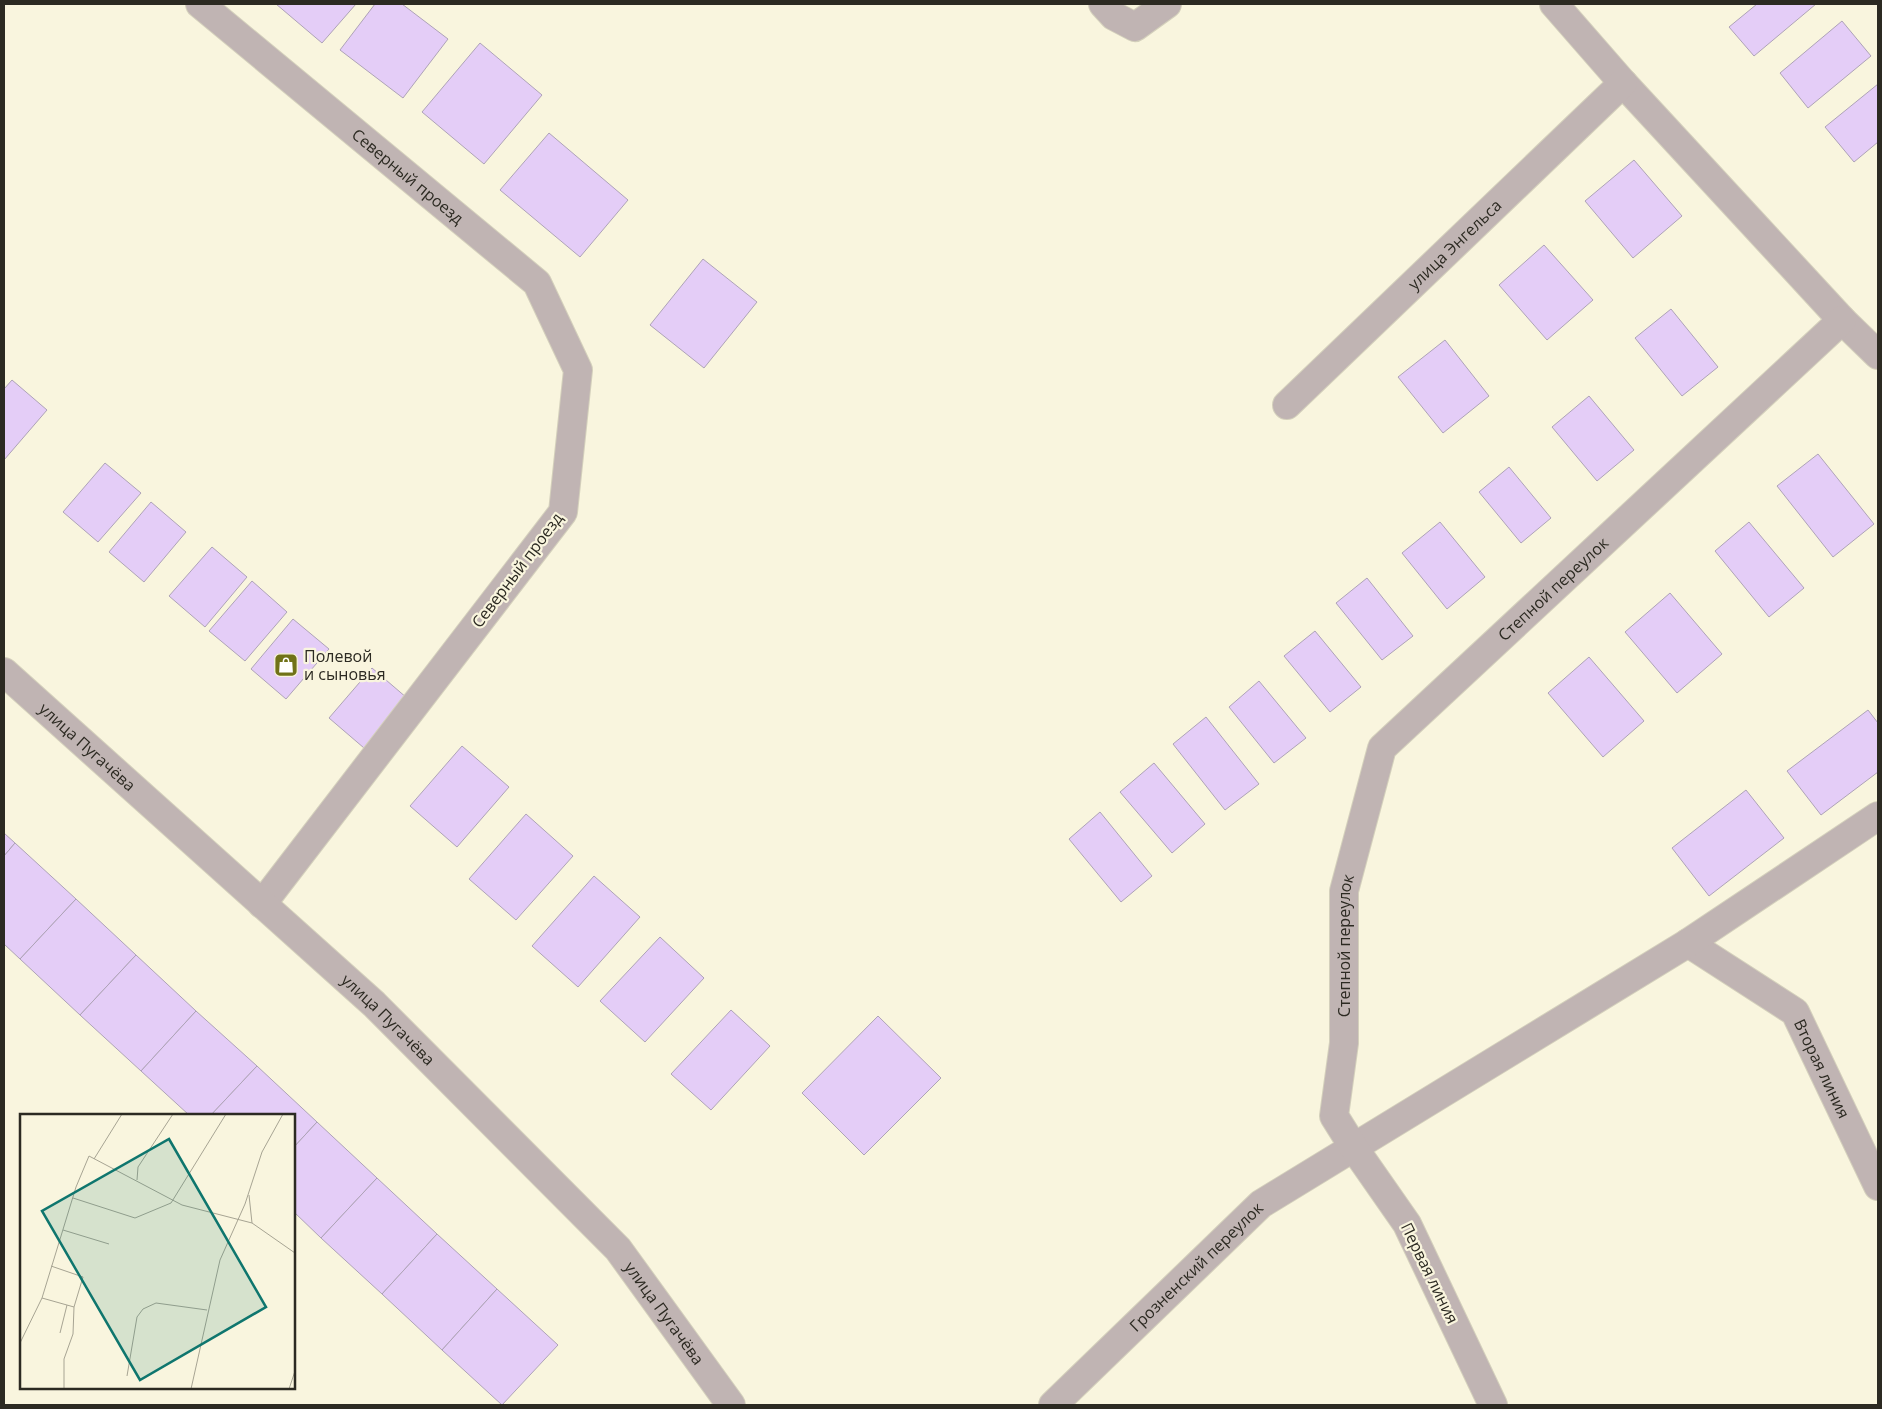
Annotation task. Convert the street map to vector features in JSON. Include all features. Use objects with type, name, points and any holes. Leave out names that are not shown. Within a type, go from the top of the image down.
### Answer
[{"type":"street","name":"Северный проезд","points":[[200,4],[537,283],[578,370],[563,512],[262,904]]},
{"type":"street","points":[[1103,4],[1114,16],[1136,27],[1167,4]]},
{"type":"street","points":[[1554,4],[1842,320],[1878,355]]},
{"type":"street","name":"улица Энгельса","points":[[1287,405],[1624,83]]},
{"type":"street","name":"Степной переулок","points":[[1354,1148],[1334,1116],[1344,1043],[1344,891],[1382,748],[1842,320]]},
{"type":"street","name":"улица Пугачёва","points":[[4,672],[374,1004],[618,1249],[731,1405]]},
{"type":"street","points":[[1354,1148],[1688,943],[1878,816]]},
{"type":"street","name":"Вторая линия","points":[[1688,943],[1795,1012],[1878,1186]]},
{"type":"street","name":"Грозненский переулок","points":[[1053,1405],[1261,1204],[1354,1148]]},
{"type":"street","name":"Первая линия","points":[[1354,1148],[1407,1224],[1493,1405]]},
{"type":"building","points":[[276,4],[356,4],[322,43]]},
{"type":"building","points":[[375,4],[402,4],[448,39],[403,98],[340,50]]},
{"type":"building","points":[[1757,4],[1816,4],[1754,56],[1729,27]]},
{"type":"building","points":[[1842,21],[1871,56],[1808,108],[1780,73]]},
{"type":"building","points":[[480,43],[542,95],[484,164],[422,112]]},
{"type":"building","points":[[1878,84],[1878,142],[1854,162],[1825,127]]},
{"type":"building","points":[[549,133],[628,200],[580,257],[500,190]]},
{"type":"building","points":[[1634,160],[1682,216],[1633,258],[1585,201]]},
{"type":"building","points":[[1544,245],[1593,300],[1547,340],[1499,285]]},
{"type":"building","points":[[703,259],[757,302],[704,368],[650,325]]},
{"type":"building","points":[[1671,309],[1718,367],[1682,396],[1635,338]]},
{"type":"building","points":[[1445,340],[1489,396],[1443,433],[1398,377]]},
{"type":"building","points":[[12,380],[47,410],[4,460],[4,389]]},
{"type":"building","points":[[1589,396],[1634,450],[1597,481],[1552,427]]},
{"type":"building","points":[[1818,454],[1874,524],[1833,557],[1777,486]]},
{"type":"building","points":[[105,463],[141,493],[98,542],[63,512]]},
{"type":"building","points":[[1509,467],[1551,518],[1521,543],[1479,492]]},
{"type":"building","points":[[151,502],[186,532],[144,582],[109,552]]},
{"type":"building","points":[[1440,522],[1485,577],[1447,609],[1402,553]]},
{"type":"building","points":[[1749,522],[1804,588],[1769,617],[1715,551]]},
{"type":"building","points":[[212,547],[247,577],[205,627],[169,596]]},
{"type":"building","points":[[1367,578],[1413,636],[1382,660],[1336,603]]},
{"type":"building","points":[[252,581],[287,612],[245,661],[209,631]]},
{"type":"building","points":[[1670,593],[1722,654],[1677,693],[1625,632]]},
{"type":"building","points":[[293,619],[329,649],[286,699],[251,669]]},
{"type":"building","points":[[1315,631],[1361,687],[1330,712],[1284,656]]},
{"type":"building","points":[[1589,657],[1644,721],[1603,757],[1548,693]]},
{"type":"building","points":[[372,668],[407,698],[364,748],[329,718]]},
{"type":"building","points":[[1259,681],[1306,738],[1274,763],[1229,707]]},
{"type":"building","points":[[1868,710],[1878,723],[1878,772],[1821,815],[1787,771]]},
{"type":"building","points":[[1206,717],[1259,784],[1225,810],[1173,744]]},
{"type":"building","points":[[462,746],[509,787],[457,847],[410,806]]},
{"type":"building","points":[[1154,763],[1205,824],[1172,853],[1120,792]]},
{"type":"building","points":[[1746,790],[1784,838],[1709,896],[1672,848]]},
{"type":"building","points":[[1100,812],[1152,876],[1121,902],[1069,839]]},
{"type":"building","points":[[526,814],[573,856],[516,920],[469,879]]},
{"type":"building","points":[[4,833],[15,843],[4,856]]},
{"type":"building","points":[[15,843],[76,899],[20,959],[4,944],[4,856]]},
{"type":"building","points":[[594,876],[640,917],[578,987],[532,946]]},
{"type":"building","points":[[76,899],[136,955],[80,1015],[20,959]]},
{"type":"building","points":[[660,937],[704,978],[645,1042],[600,1001]]},
{"type":"building","points":[[136,955],[196,1011],[141,1071],[80,1015]]},
{"type":"building","points":[[731,1010],[770,1046],[711,1110],[671,1074]]},
{"type":"building","points":[[196,1011],[257,1066],[212,1114],[188,1114],[141,1071]]},
{"type":"building","points":[[878,1016],[941,1078],[864,1155],[802,1093]]},
{"type":"building","points":[[257,1066],[317,1122],[295,1146],[295,1114],[212,1114]]},
{"type":"building","points":[[317,1122],[377,1178],[321,1238],[295,1213],[295,1146]]},
{"type":"building","points":[[377,1178],[437,1234],[382,1294],[321,1238]]},
{"type":"building","points":[[437,1234],[497,1289],[442,1350],[382,1294]]},
{"type":"building","points":[[497,1289],[558,1345],[502,1405],[442,1350]]},
{"type":"place","name":"Полевой и сыновья","points":[[286,665]]}]
